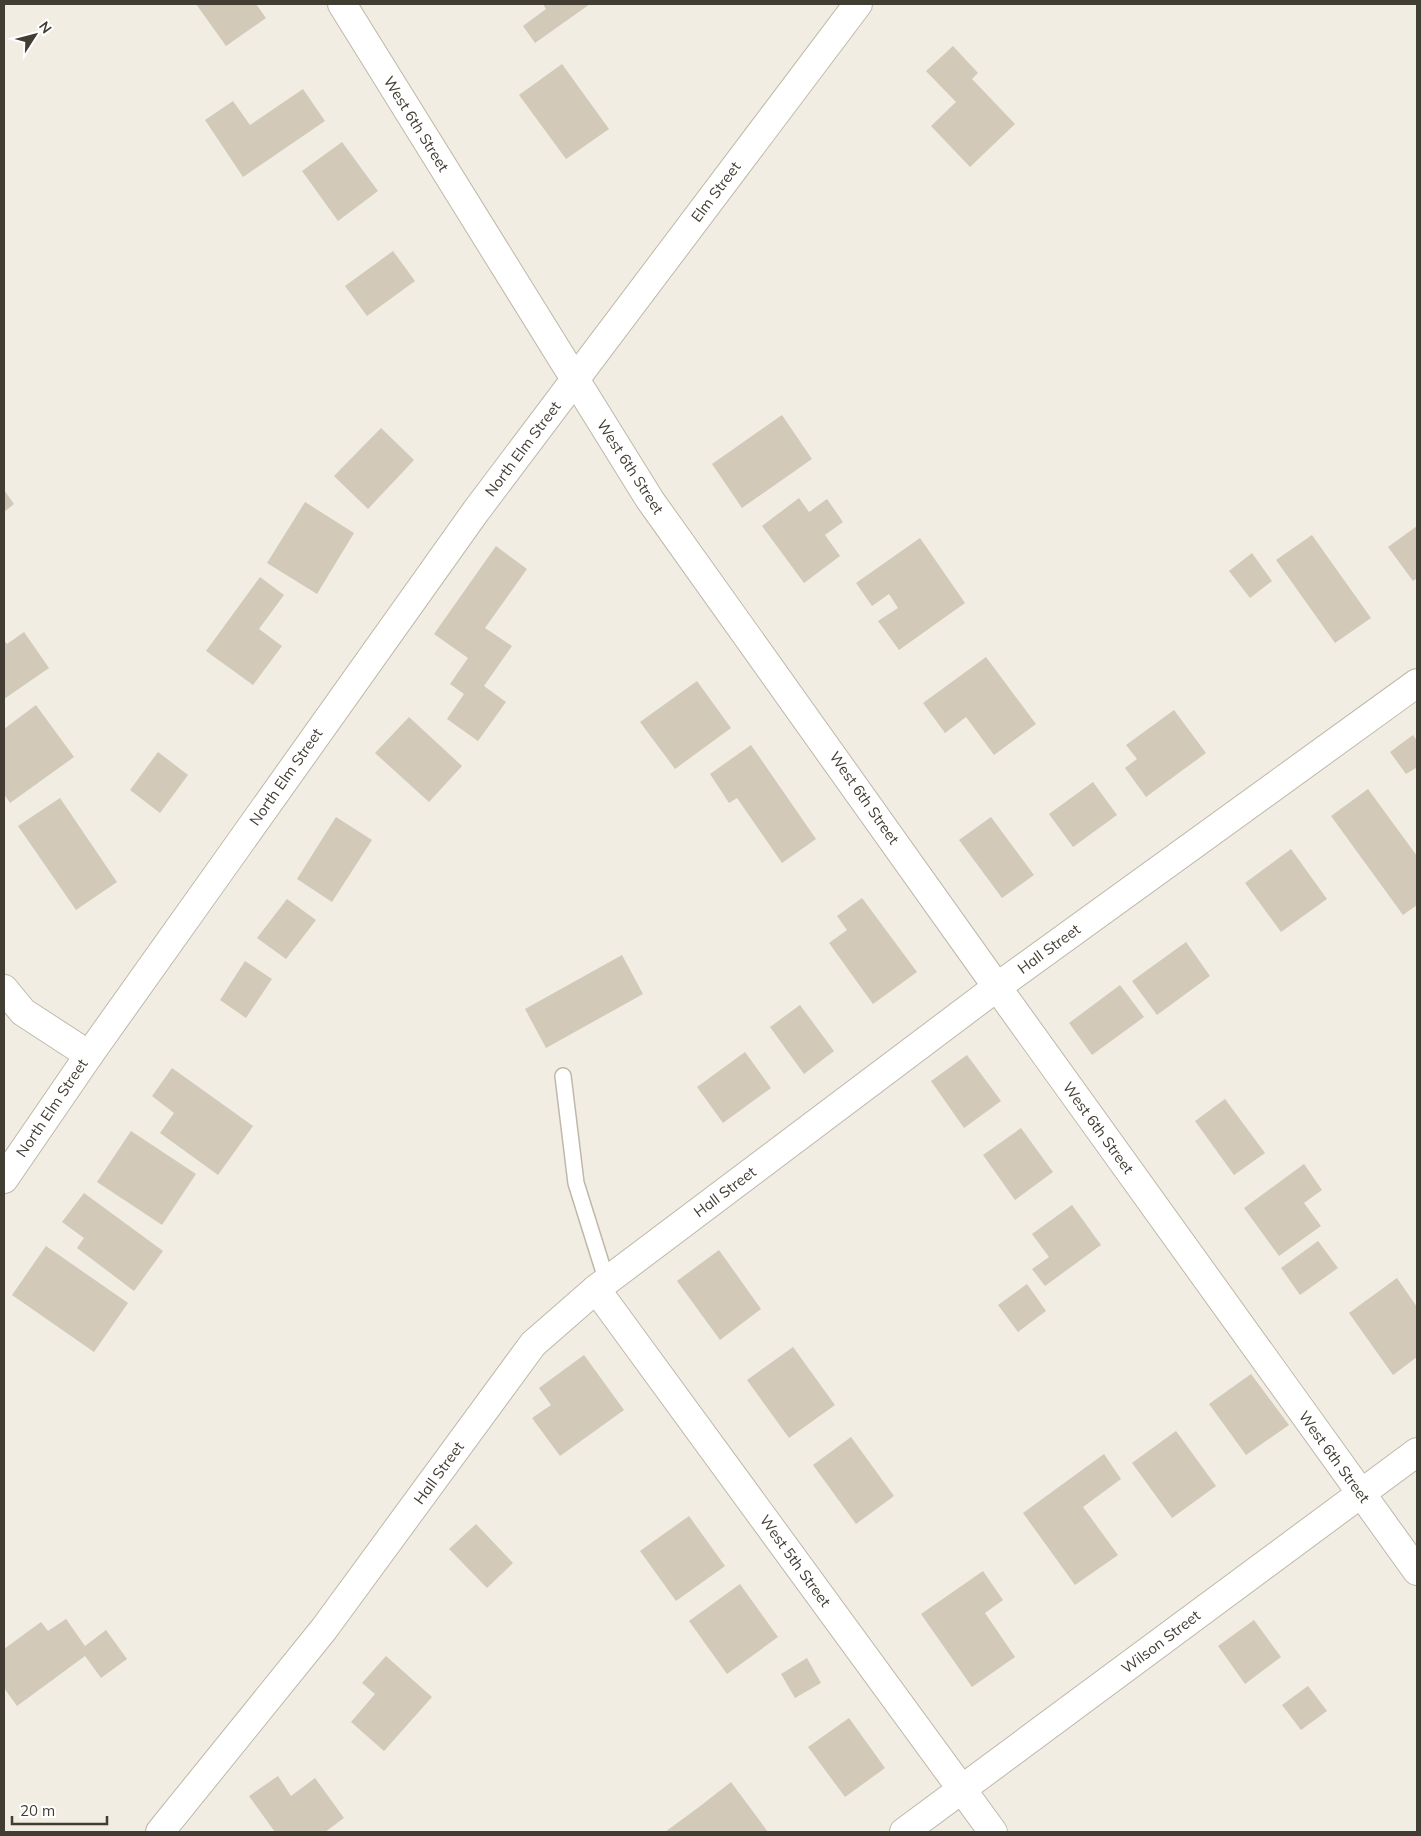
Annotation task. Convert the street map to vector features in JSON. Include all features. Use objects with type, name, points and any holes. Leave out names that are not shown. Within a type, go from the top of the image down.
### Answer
[{"type":"street","name":"West 6th Street","points":[[342,4],[650,500],[996,987],[1417,1571]]},
{"type":"street","name":"Elm Street","points":[[574,380],[858,4]]},
{"type":"street","name":"North Elm Street","points":[[4,1179],[89,1055],[476,511],[574,380]]},
{"type":"street","name":"Hall Street","points":[[160,1832],[324,1629],[533,1344],[602,1285],[996,987],[1417,683]]},
{"type":"street","points":[[4,989],[23,1012],[89,1055]]},
{"type":"street","name":"West 5th Street","points":[[602,1285],[993,1832]]},
{"type":"street","name":"Wilson Street","points":[[904,1832],[1417,1452]]},
{"type":"lane","points":[[563,1076],[576,1183],[602,1285]]},
{"type":"building","points":[[196,4],[256,4],[266,18],[226,46]]},
{"type":"building","points":[[543,4],[590,4],[535,43],[523,26],[546,9]]},
{"type":"building","points":[[953,46],[978,73],[972,79],[1015,124],[970,167],[931,126],[956,102],[926,71]]},
{"type":"building","points":[[562,64],[609,129],[566,159],[519,95]]},
{"type":"building","points":[[303,89],[325,121],[243,177],[205,120],[233,101],[250,125]]},
{"type":"building","points":[[342,142],[378,191],[338,221],[302,171]]},
{"type":"building","points":[[393,251],[415,281],[367,316],[345,286]]},
{"type":"building","points":[[782,415],[812,459],[742,508],[712,464]]},
{"type":"building","points":[[381,428],[414,460],[368,509],[334,476]]},
{"type":"building","points":[[4,490],[14,504],[4,512]]},
{"type":"building","points":[[799,498],[809,512],[827,499],[843,522],[825,535],[840,556],[804,583],[762,526]]},
{"type":"building","points":[[305,502],[354,533],[317,594],[267,563]]},
{"type":"building","points":[[1417,526],[1417,578],[1413,581],[1388,547]]},
{"type":"building","points":[[1312,535],[1371,618],[1335,643],[1276,560]]},
{"type":"building","points":[[920,538],[965,603],[899,650],[878,621],[898,608],[889,594],[872,606],[856,583]]},
{"type":"building","points":[[496,546],[527,569],[485,628],[512,646],[484,686],[506,702],[478,741],[447,719],[464,694],[450,684],[468,658],[434,634]]},
{"type":"building","points":[[1252,553],[1272,581],[1250,598],[1229,571]]},
{"type":"building","points":[[260,577],[284,595],[259,629],[282,646],[253,685],[206,651]]},
{"type":"building","points":[[24,632],[49,668],[4,699],[4,640],[7,644]]},
{"type":"building","points":[[986,657],[1036,724],[994,755],[966,717],[945,733],[923,703]]},
{"type":"building","points":[[697,681],[731,728],[675,769],[640,722]]},
{"type":"building","points":[[36,705],[74,757],[10,803],[4,794],[4,729]]},
{"type":"building","points":[[1174,710],[1206,753],[1146,797],[1125,768],[1137,759],[1126,745]]},
{"type":"building","points":[[409,717],[462,766],[429,802],[375,753]]},
{"type":"building","points":[[1413,735],[1417,741],[1417,770],[1416,768],[1406,774],[1390,752]]},
{"type":"building","points":[[751,745],[816,839],[782,863],[737,798],[729,803],[710,774]]},
{"type":"building","points":[[158,752],[188,775],[160,813],[130,790]]},
{"type":"building","points":[[1093,782],[1117,815],[1073,847],[1049,814]]},
{"type":"building","points":[[1368,789],[1417,856],[1417,905],[1403,915],[1331,816]]},
{"type":"building","points":[[60,798],[117,882],[76,910],[18,826]]},
{"type":"building","points":[[336,817],[372,840],[332,902],[297,879]]},
{"type":"building","points":[[991,817],[1034,875],[1002,898],[959,840]]},
{"type":"building","points":[[1291,849],[1327,899],[1281,932],[1245,883]]},
{"type":"building","points":[[862,898],[917,972],[873,1004],[829,943],[847,930],[837,916]]},
{"type":"building","points":[[287,899],[316,920],[286,959],[257,938]]},
{"type":"building","points":[[1186,942],[1210,976],[1157,1015],[1132,981]]},
{"type":"building","points":[[622,955],[643,994],[546,1048],[525,1009]]},
{"type":"building","points":[[245,961],[272,979],[246,1018],[220,1000]]},
{"type":"building","points":[[1120,985],[1144,1017],[1092,1055],[1069,1023]]},
{"type":"building","points":[[800,1005],[834,1051],[804,1074],[770,1027]]},
{"type":"building","points":[[745,1052],[771,1088],[723,1123],[697,1087]]},
{"type":"building","points":[[967,1055],[1001,1101],[964,1128],[931,1081]]},
{"type":"building","points":[[172,1068],[253,1126],[218,1175],[160,1133],[174,1113],[152,1096]]},
{"type":"building","points":[[1225,1099],[1265,1153],[1234,1175],[1195,1121]]},
{"type":"building","points":[[1021,1128],[1053,1172],[1015,1200],[983,1155]]},
{"type":"building","points":[[131,1131],[196,1174],[162,1225],[97,1182]]},
{"type":"building","points":[[1304,1164],[1322,1190],[1304,1203],[1321,1226],[1279,1256],[1244,1208]]},
{"type":"building","points":[[84,1193],[163,1251],[134,1291],[77,1248],[84,1238],[62,1222]]},
{"type":"building","points":[[1072,1205],[1101,1245],[1045,1286],[1032,1269],[1049,1257],[1032,1234]]},
{"type":"building","points":[[1318,1241],[1338,1268],[1300,1295],[1281,1268]]},
{"type":"building","points":[[46,1246],[128,1303],[94,1352],[12,1295]]},
{"type":"building","points":[[719,1250],[761,1309],[720,1340],[677,1281]]},
{"type":"building","points":[[1397,1278],[1417,1307],[1417,1357],[1393,1375],[1349,1313]]},
{"type":"building","points":[[1027,1284],[1046,1311],[1018,1332],[998,1305]]},
{"type":"building","points":[[793,1347],[835,1405],[789,1438],[747,1380]]},
{"type":"building","points":[[584,1355],[624,1410],[560,1456],[532,1418],[551,1405],[539,1388]]},
{"type":"building","points":[[1251,1374],[1289,1425],[1246,1455],[1209,1404]]},
{"type":"building","points":[[1176,1431],[1216,1486],[1172,1518],[1132,1463]]},
{"type":"building","points":[[851,1437],[894,1496],[856,1524],[813,1465]]},
{"type":"building","points":[[1104,1454],[1121,1479],[1083,1507],[1118,1555],[1075,1585],[1023,1513]]},
{"type":"building","points":[[689,1516],[725,1566],[676,1601],[640,1551]]},
{"type":"building","points":[[476,1524],[513,1563],[487,1588],[449,1549]]},
{"type":"building","points":[[983,1571],[1003,1600],[985,1613],[1015,1657],[972,1687],[921,1614]]},
{"type":"building","points":[[740,1584],[778,1637],[727,1674],[689,1621]]},
{"type":"building","points":[[66,1619],[85,1646],[106,1630],[127,1659],[101,1678],[85,1656],[17,1706],[4,1688],[4,1649],[41,1622],[48,1631]]},
{"type":"building","points":[[1254,1620],[1281,1657],[1245,1684],[1218,1646]]},
{"type":"building","points":[[386,1656],[432,1697],[384,1751],[351,1722],[375,1694],[362,1683]]},
{"type":"building","points":[[807,1658],[821,1683],[795,1698],[781,1674]]},
{"type":"building","points":[[1308,1686],[1327,1711],[1301,1730],[1282,1705]]},
{"type":"building","points":[[849,1718],[885,1768],[845,1797],[808,1747]]},
{"type":"building","points":[[278,1776],[291,1796],[315,1778],[344,1818],[325,1832],[275,1832],[249,1796]]},
{"type":"building","points":[[731,1782],[768,1832],[665,1832],[699,1807]]}]
